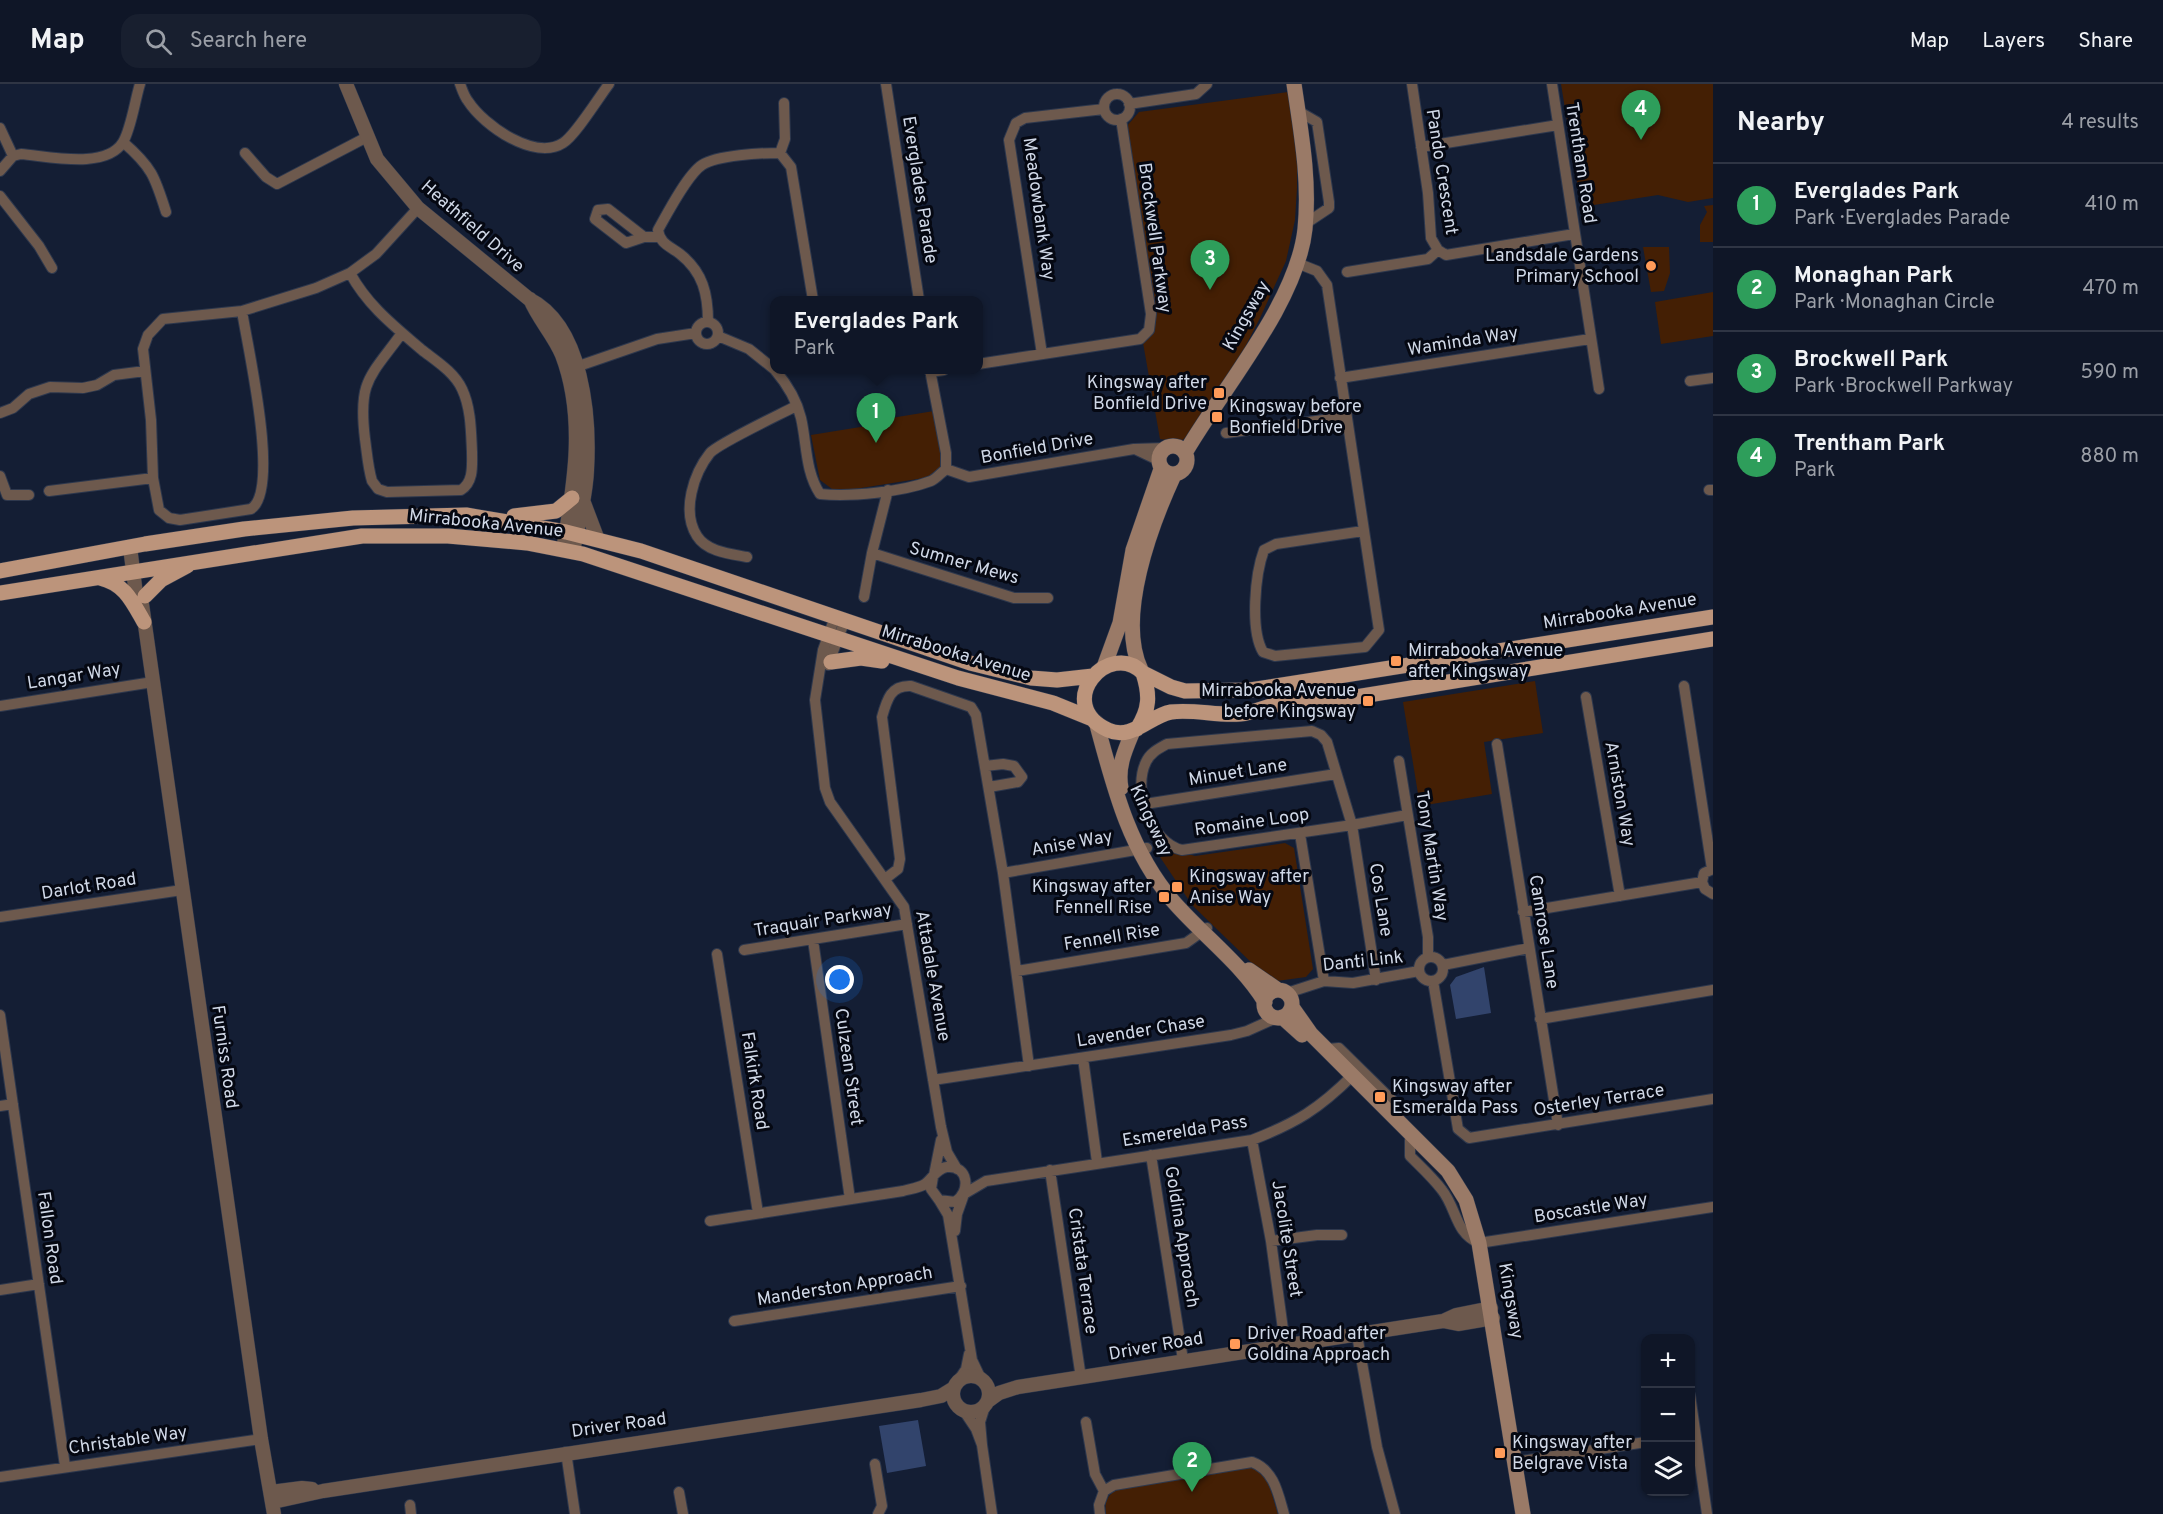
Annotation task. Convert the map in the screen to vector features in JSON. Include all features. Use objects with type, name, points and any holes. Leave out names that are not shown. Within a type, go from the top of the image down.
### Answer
[{"type":"main road","name":"Kingsway","points":[[1098,672],[1120,623],[1133,550],[1170,459],[1187,434],[1208,419],[1269,321],[1297,263],[1305,224],[1304,155],[1294,84]]},
{"type":"main road","name":"Kingsway","points":[[1142,672],[1135,658],[1133,639],[1135,600],[1144,554],[1170,459]]},
{"type":"main road","points":[[490,519],[556,511],[578,498]]},
{"type":"main road","name":"Mirrabooka Avenue","points":[[0,571],[133,546],[244,529],[353,518],[466,515],[571,533],[641,551],[970,663],[1031,678],[1057,680],[1098,672]]},
{"type":"main road","name":"Mirrabooka Avenue","points":[[0,593],[362,536],[448,536],[568,551],[921,666],[1053,702],[1094,721]]},
{"type":"main road","points":[[143,600],[162,580],[195,562]]},
{"type":"main road","points":[[96,578],[114,581],[131,599],[144,622]]},
{"type":"main road","name":"Mirrabooka Avenue","points":[[1142,672],[1171,687],[1185,690],[1250,690],[1713,617]]},
{"type":"main road","points":[[1135,730],[1145,716],[1149,701],[1142,672],[1126,664],[1098,672],[1085,696],[1094,721],[1114,733],[1135,730],[1170,712],[1241,714],[1282,704],[1325,702],[1713,639]]},
{"type":"main road","points":[[831,662],[861,658],[921,666]]},
{"type":"main road","name":"Kingsway","points":[[1094,721],[1113,787],[1143,848],[1204,930],[1251,973],[1279,1005],[1441,1172],[1456,1193],[1476,1242]]},
{"type":"main road","name":"Kingsway","points":[[1135,730],[1123,753],[1120,782],[1143,848]]},
{"type":"main road","name":"Kingsway","points":[[1279,1005],[1328,1049],[1350,1077],[1440,1162],[1458,1186],[1471,1210],[1523,1514]]},
{"type":"main road","name":"Kingsway","points":[[1488,1314],[1516,1514]]},
{"type":"street","points":[[13,156],[98,159],[113,152],[123,142],[140,84]]},
{"type":"street","name":"Heathfield Drive","points":[[346,84],[377,159],[418,208],[530,298],[572,368],[578,498],[568,551]]},
{"type":"street","points":[[460,84],[468,102],[490,123],[528,147],[550,149],[565,142],[609,84]]},
{"type":"street","points":[[597,99],[617,84]]},
{"type":"street","name":"Everglades Parade","points":[[886,84],[918,296]]},
{"type":"street","points":[[1129,104],[1196,94],[1207,84]]},
{"type":"street","name":"Pando Crescent","points":[[1412,84],[1431,238],[1438,250],[1446,255],[1574,234]]},
{"type":"street","name":"Trentham Road","points":[[1552,84],[1599,389]]},
{"type":"street","points":[[1116,89],[1129,104],[1128,112],[1121,119],[1109,117],[1104,109],[1107,99],[1116,89]]},
{"type":"street","points":[[780,153],[785,139],[784,103]]},
{"type":"street","name":"Meadowbank Way","points":[[1042,354],[1009,140],[1016,123],[1024,118],[1104,109]]},
{"type":"street","points":[[1298,111],[1317,122],[1329,202],[1329,208],[1305,224]]},
{"type":"street","name":"Brockwell Parkway","points":[[983,363],[1140,339],[1149,330],[1151,314],[1121,119]]},
{"type":"street","points":[[1421,147],[1558,125]]},
{"type":"street","points":[[0,128],[13,156]]},
{"type":"street","points":[[245,153],[266,177],[277,184],[367,137]]},
{"type":"street","points":[[123,142],[142,158],[154,174],[166,212]]},
{"type":"street","points":[[708,322],[707,294],[697,272],[659,237],[658,231],[676,198],[702,165],[749,153],[780,153]]},
{"type":"street","points":[[780,153],[791,167],[812,296]]},
{"type":"street","points":[[0,171],[13,156]]},
{"type":"street","points":[[0,196],[39,246],[52,268]]},
{"type":"street","points":[[242,311],[264,452],[262,493],[258,504],[251,509],[180,520],[169,519],[159,510],[153,478],[151,420],[143,349],[148,335],[163,319],[242,311],[316,288],[350,273],[376,254],[418,208]]},
{"type":"street","points":[[644,237],[659,237]]},
{"type":"street","name":"Pando Crescent","points":[[1347,272],[1428,259],[1438,250]]},
{"type":"street","points":[[1297,263],[1317,271],[1327,285],[1378,630],[1365,647],[1275,656],[1263,652],[1258,644],[1255,623],[1260,561],[1264,550],[1276,544],[1363,531]]},
{"type":"street","points":[[350,273],[362,294],[402,333],[451,373],[466,400],[472,459],[471,477],[461,490],[387,492],[378,489],[372,481],[362,413],[364,391],[370,376],[402,333]]},
{"type":"street","points":[[718,336],[714,342],[704,344],[698,340],[696,333],[698,326],[708,322],[714,325],[718,336],[749,349],[770,365]]},
{"type":"street","points":[[572,368],[657,339],[696,333]]},
{"type":"street","name":"Waminda Way","points":[[1340,378],[1590,339]]},
{"type":"street","points":[[0,413],[14,408],[29,394],[50,387],[83,388],[97,385],[114,375],[145,371]]},
{"type":"street","points":[[778,374],[796,406],[812,481],[820,494],[836,495],[888,490],[932,480],[946,470],[946,453],[931,374]]},
{"type":"street","points":[[1690,381],[1713,378]]},
{"type":"street","points":[[747,557],[717,551],[697,536],[691,512],[693,483],[711,451],[796,406]]},
{"type":"street","points":[[1226,433],[1346,417]]},
{"type":"street","name":"Bonfield Drive","points":[[946,470],[969,477],[1134,448],[1170,459]]},
{"type":"street","points":[[0,476],[4,497],[29,495]]},
{"type":"street","points":[[49,491],[153,478]]},
{"type":"street","points":[[864,597],[872,553],[888,490]]},
{"type":"street","points":[[578,498],[598,540]]},
{"type":"street","name":"Furniss Road","points":[[133,546],[143,600],[144,622],[261,1439],[273,1503]]},
{"type":"street","name":"Sumner Mews","points":[[872,553],[1014,598],[1048,598]]},
{"type":"street","name":"Attadale Avenue","points":[[840,619],[816,692],[815,709],[830,802],[904,907],[941,1127],[947,1152],[961,1173]]},
{"type":"street","name":"Attadale Avenue","points":[[821,675],[831,662],[833,637]]},
{"type":"street","name":"Langar Way","points":[[0,706],[153,682]]},
{"type":"street","points":[[885,879],[898,869],[900,859],[881,723],[887,698],[895,689],[901,686],[911,686],[971,707],[976,715],[1003,873],[1029,1066]]},
{"type":"street","points":[[1684,686],[1712,868],[1704,873],[1702,882],[1705,889],[1713,894]]},
{"type":"street","name":"Arniston Way","points":[[1586,697],[1620,896]]},
{"type":"street","name":"Romaine Loop","points":[[1352,825],[1327,742],[1322,735],[1312,731],[1176,743],[1157,749],[1144,764],[1142,781],[1145,804],[1161,837],[1171,848],[1182,850],[1300,834],[1407,816]]},
{"type":"street","name":"Camrose Lane","points":[[1497,744],[1558,1125]]},
{"type":"street","name":"Tony Martin Way","points":[[1399,761],[1428,937],[1428,957]]},
{"type":"street","points":[[986,766],[1003,764],[1014,766],[1022,777],[1018,782],[989,787]]},
{"type":"street","name":"Minuet Lane","points":[[1145,804],[1336,774]]},
{"type":"street","name":"Cos Lane","points":[[1352,825],[1376,980]]},
{"type":"street","points":[[1300,834],[1324,981]]},
{"type":"street","name":"Anise Way","points":[[1003,873],[1143,848]]},
{"type":"street","points":[[1523,912],[1702,882]]},
{"type":"street","name":"Darlot Road","points":[[0,918],[182,890]]},
{"type":"street","name":"Traquair Parkway","points":[[744,950],[907,924]]},
{"type":"street","name":"Fennell Rise","points":[[1017,970],[1186,943],[1204,930]]},
{"type":"street","name":"Culzean Street","points":[[813,940],[850,1199]]},
{"type":"street","points":[[1443,965],[1529,948]]},
{"type":"street","name":"Falkirk Road","points":[[717,954],[758,1214]]},
{"type":"street","points":[[1428,957],[1437,958],[1443,965],[1441,977],[1433,981],[1425,979],[1419,971],[1421,963],[1428,957]]},
{"type":"street","name":"Danti Link","points":[[1279,1005],[1309,986],[1324,981],[1353,983],[1419,971]]},
{"type":"street","name":"Osterley Terrace","points":[[1433,981],[1458,1130],[1469,1138],[1713,1099]]},
{"type":"street","points":[[1540,1019],[1713,990]]},
{"type":"street","name":"Lavender Chase","points":[[933,1080],[1231,1035],[1246,1031],[1279,1005]]},
{"type":"street","name":"Fallon Road","points":[[0,1015],[65,1466]]},
{"type":"street","name":"Kingsway","points":[[1328,1049],[1339,1048],[1398,1106],[1398,1122]]},
{"type":"street","points":[[1083,1058],[1097,1162]]},
{"type":"street","name":"Esmerelda Pass","points":[[964,1194],[986,1181],[1097,1162],[1252,1140],[1290,1125],[1320,1105],[1350,1077]]},
{"type":"street","points":[[0,1106],[13,1104]]},
{"type":"street","name":"Attadale Avenue","points":[[933,1176],[941,1144],[941,1127]]},
{"type":"street","name":"Jacolite Street","points":[[1252,1140],[1271,1241],[1285,1344]]},
{"type":"street","name":"Goldina Approach","points":[[1152,1155],[1183,1360]]},
{"type":"street","points":[[710,1221],[903,1191],[923,1186],[942,1168],[961,1173],[967,1185],[957,1214],[954,1240]]},
{"type":"street","name":"Cristata Terrace","points":[[1050,1170],[1081,1378]]},
{"type":"street","name":"Esmerelda Pass","points":[[961,1173],[1003,1178]]},
{"type":"street","points":[[933,1176],[931,1189],[948,1215],[954,1240],[972,1360],[988,1389],[980,1422],[992,1514]]},
{"type":"street","points":[[903,1191],[925,1193],[938,1200],[955,1202],[964,1194]]},
{"type":"street","name":"Boscastle Way","points":[[1476,1242],[1713,1207]]},
{"type":"street","points":[[1271,1241],[1317,1235],[1342,1235]]},
{"type":"street","points":[[0,1290],[39,1284]]},
{"type":"street","name":"Manderston Approach","points":[[734,1321],[962,1286]]},
{"type":"street","name":"Driver Road","points":[[986,1403],[999,1393],[1018,1387],[1443,1321],[1458,1324],[1488,1314]]},
{"type":"street","points":[[1357,1335],[1377,1447],[1395,1514]]},
{"type":"street","points":[[971,1342],[966,1369],[956,1384],[953,1398],[976,1429],[982,1445]]},
{"type":"street","points":[[956,1384],[969,1376],[982,1380]]},
{"type":"street","name":"Driver Road","points":[[982,1380],[1018,1387]]},
{"type":"street","name":"Driver Road","points":[[273,1503],[323,1491],[566,1452],[921,1400],[941,1396],[956,1384]]},
{"type":"street","name":"Driver Road","points":[[921,1400],[942,1401],[961,1410]]},
{"type":"street","points":[[961,1410],[975,1412],[986,1403]]},
{"type":"street","points":[[1086,1422],[1095,1474],[1104,1491]]},
{"type":"street","name":"Christable Way","points":[[0,1478],[65,1466],[261,1439]]},
{"type":"street","points":[[1695,1441],[1707,1514]]},
{"type":"street","points":[[1515,1462],[1641,1443]]},
{"type":"street","points":[[566,1452],[575,1514]]},
{"type":"street","points":[[1100,1514],[1099,1505],[1104,1491],[1114,1485],[1252,1462],[1270,1473],[1284,1514]]},
{"type":"street","points":[[874,1464],[882,1506],[878,1514]]},
{"type":"street","points":[[680,1492],[683,1514]]},
{"type":"shaded area","points":[[1561,84],[1713,84],[1713,198],[1688,202],[1658,195],[1581,207]]},
{"type":"shaded area","points":[[1288,92],[1297,157],[1297,188],[1295,220],[1286,261],[1260,318],[1208,419],[1180,442],[1160,439],[1142,337],[1149,330],[1127,126],[1139,112]]},
{"type":"shaded area","points":[[1713,205],[1713,242],[1700,242],[1700,225],[1707,212],[1704,206]]},
{"type":"shaded area","points":[[1643,247],[1669,247],[1670,273],[1664,291],[1651,292]]},
{"type":"shaded area","points":[[1713,292],[1713,336],[1661,344],[1655,302]]},
{"type":"shaded area","points":[[934,411],[942,452],[942,466],[930,477],[836,492],[820,480],[811,435],[885,423],[885,419]]},
{"type":"shaded area","points":[[1535,681],[1543,733],[1484,742],[1492,794],[1420,806],[1403,702]]},
{"type":"shaded area","points":[[1285,843],[1294,848],[1313,969],[1306,977],[1277,981],[1259,970],[1192,905],[1156,851],[1166,848],[1195,856]]},
{"type":"shaded area","points":[[1251,1466],[1266,1475],[1278,1514],[1106,1514],[1107,1500],[1117,1489]]},
{"type":"water","points":[[1484,967],[1491,1013],[1456,1019],[1450,985],[1456,977]]},
{"type":"water","points":[[918,1420],[926,1466],[887,1473],[879,1426]]},
{"type":"place","name":"Trentham Park","points":[[1641,140]]},
{"type":"place","name":"Landsdale Gardens Primary School","points":[[1651,266]]},
{"type":"place","name":"Brockwell Park","points":[[1210,290]]},
{"type":"place","name":"Kingsway after Bonfield Drive","points":[[1219,393]]},
{"type":"place","name":"Kingsway before Bonfield Drive","points":[[1217,417]]},
{"type":"place","name":"Everglades Park","points":[[876,443]]},
{"type":"place","name":"Mirrabooka Avenue after Kingsway","points":[[1396,661]]},
{"type":"place","name":"Mirrabooka Avenue before Kingsway","points":[[1368,701]]},
{"type":"place","name":"Kingsway after Anise Way","points":[[1177,887]]},
{"type":"place","name":"Kingsway after Fennell Rise","points":[[1164,897]]},
{"type":"place","name":"Kingsway after Esmeralda Pass","points":[[1380,1097]]},
{"type":"place","name":"Driver Road after Goldina Approach","points":[[1235,1344]]},
{"type":"place","name":"Kingsway after Belgrave Vista","points":[[1500,1453]]},
{"type":"place","name":"Monaghan Park","points":[[1192,1492]]}]
